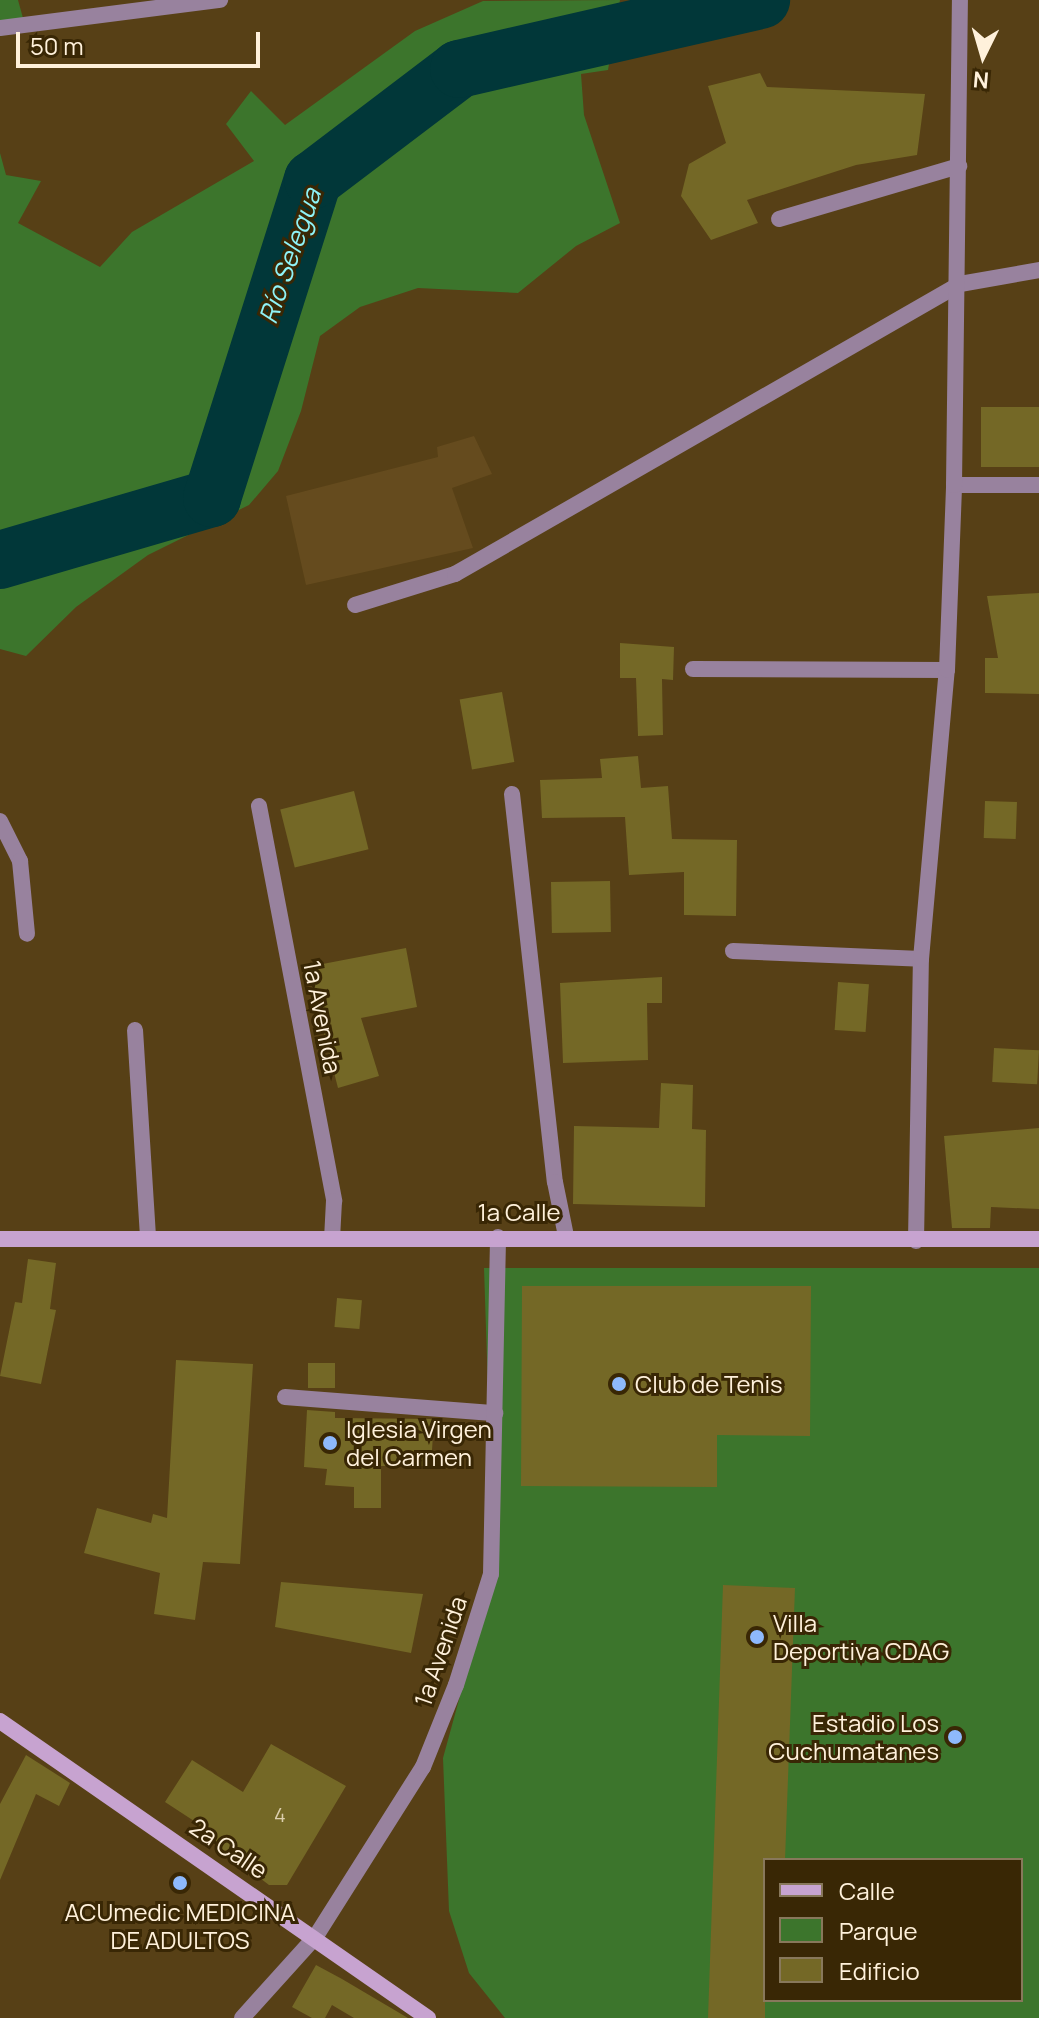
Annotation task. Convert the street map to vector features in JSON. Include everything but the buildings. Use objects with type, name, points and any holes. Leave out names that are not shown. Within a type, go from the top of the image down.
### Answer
[{"type":"main road","name":"1a Calle","points":[[0,1239],[566,1236],[916,1241],[1039,1239]]},
{"type":"main road","name":"2a Calle","points":[[0,1721],[316,1936],[428,2018]]},
{"type":"street","points":[[0,28],[220,0]]},
{"type":"street","points":[[916,1241],[921,959],[947,670],[954,485],[960,284],[960,0]]},
{"type":"street","points":[[779,219],[959,166]]},
{"type":"street","points":[[355,605],[455,574],[960,284],[1039,270]]},
{"type":"street","points":[[954,485],[1039,485]]},
{"type":"street","points":[[693,669],[947,670]]},
{"type":"street","points":[[512,794],[555,1182],[566,1236]]},
{"type":"street","name":"1a Avenida","points":[[259,806],[334,1201],[332,1237]]},
{"type":"street","points":[[0,821],[20,861],[27,934]]},
{"type":"street","points":[[733,951],[921,959]]},
{"type":"street","points":[[135,1030],[148,1238]]},
{"type":"street","name":"1a Avenida","points":[[242,2018],[316,1936],[423,1767],[456,1685],[491,1574],[498,1237]]},
{"type":"street","points":[[285,1397],[495,1413]]},
{"type":"shaded area","points":[[474,436],[492,474],[452,488],[473,548],[306,585],[286,496],[438,457],[437,447]]},
{"type":"green space","points":[[0,0],[18,0],[26,29],[0,36]]},
{"type":"green space","points":[[620,0],[608,70],[581,74],[584,115],[620,223],[576,246],[518,293],[418,288],[360,307],[320,336],[301,411],[278,471],[249,505],[148,555],[76,607],[26,656],[0,649],[0,153],[6,175],[41,181],[18,223],[100,267],[132,232],[254,161],[226,124],[251,91],[285,125],[415,31],[483,1]]},
{"type":"green space","name":"Villa Deportiva CDAG","points":[[484,1268],[1039,1268],[1039,2018],[505,2018],[469,1973],[449,1911],[443,1758],[494,1572]]},
{"type":"waterway","name":"Río Selegua","points":[[0,560],[212,498],[313,180],[459,69],[761,0]]},
{"type":"place","name":"Club de Tenis","points":[[619,1384]]},
{"type":"place","name":"Iglesia Virgen del Carmen","points":[[330,1443]]},
{"type":"place","name":"Villa Deportiva CDAG","points":[[757,1637]]},
{"type":"place","name":"Estadio Los Cuchumatanes","points":[[955,1737]]},
{"type":"place","name":"ACUmedic MEDICINA DE ADULTOS","points":[[180,1883]]}]
